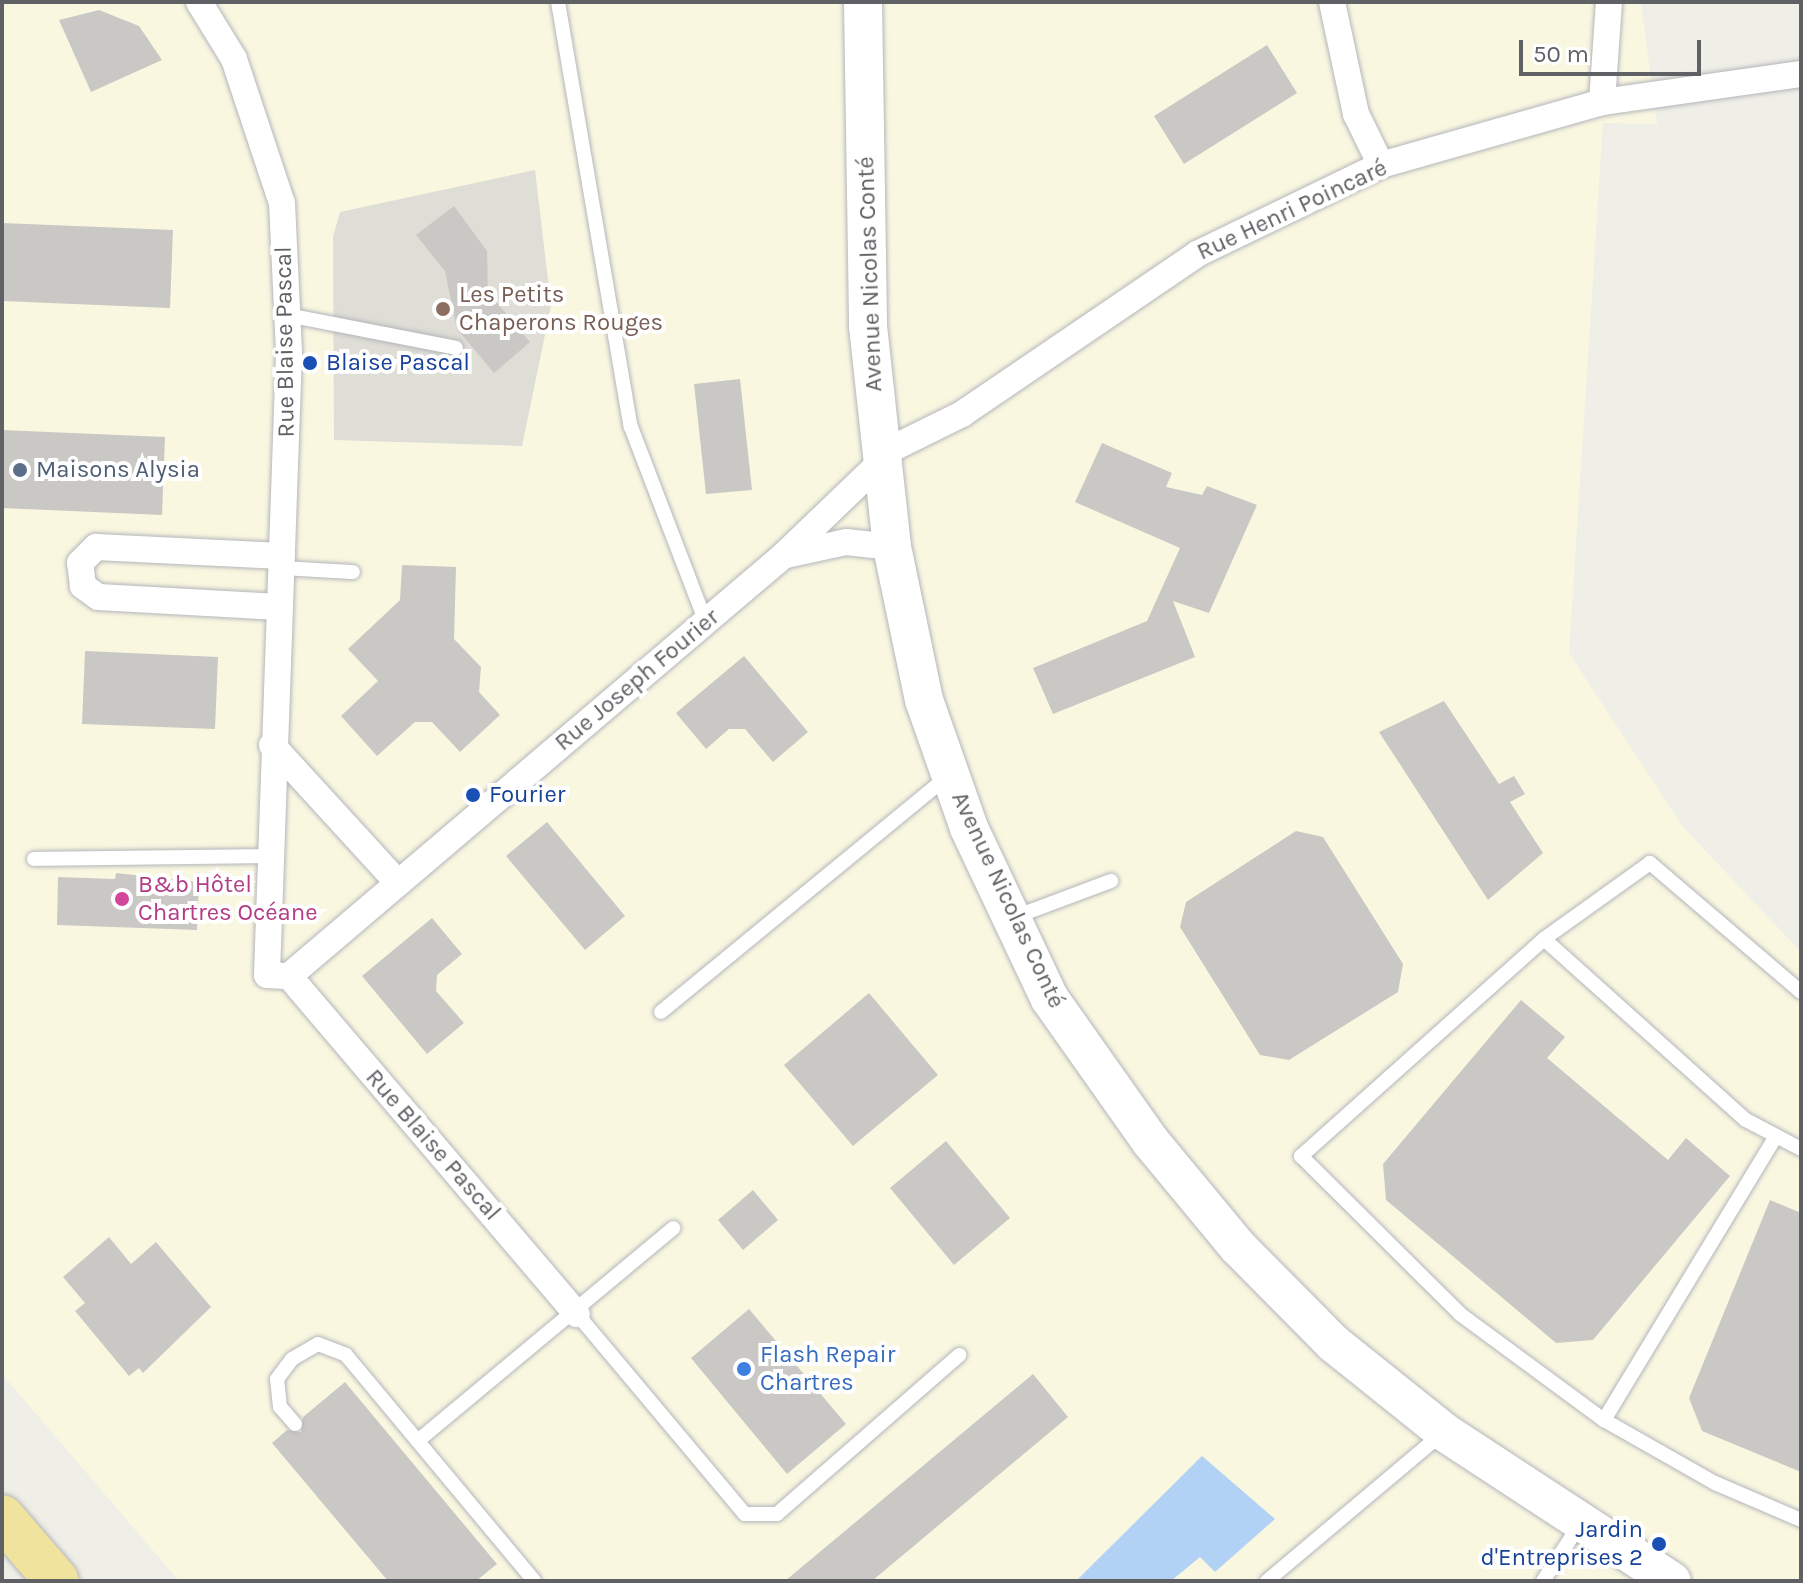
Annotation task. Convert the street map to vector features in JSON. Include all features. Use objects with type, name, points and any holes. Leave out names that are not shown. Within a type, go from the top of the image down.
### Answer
[{"type":"highway","points":[[2,1517],[57,1581]]},
{"type":"street","name":"Rue Blaise Pascal","points":[[199,2],[234,59],[282,203],[287,315],[282,562],[266,856],[278,976],[577,1314]]},
{"type":"street","name":"Avenue Nicolas Conté","points":[[863,2],[868,326],[879,460],[892,547],[924,700],[951,774],[1050,999],[1151,1142],[1238,1247],[1333,1343],[1444,1432],[1672,1581]]},
{"type":"street","points":[[1332,2],[1356,114],[1381,165]]},
{"type":"street","points":[[1602,102],[1609,2]]},
{"type":"street","name":"Rue Henri Poincaré","points":[[879,460],[962,414],[1197,254],[1381,165],[1602,102],[1801,74]]},
{"type":"street","name":"Rue Joseph Fourier","points":[[278,976],[398,883],[783,556],[879,460]]},
{"type":"street","name":"Rue Joseph Fourier","points":[[783,556],[846,542],[892,547]]},
{"type":"street","points":[[279,607],[98,597],[83,586],[80,563],[96,547],[282,562]]},
{"type":"street","points":[[272,745],[398,883]]},
{"type":"lane","points":[[558,2],[631,427],[706,622]]},
{"type":"lane","points":[[287,315],[456,348]]},
{"type":"lane","points":[[282,562],[353,572]]},
{"type":"lane","points":[[661,1012],[951,774]]},
{"type":"lane","points":[[34,859],[266,856]]},
{"type":"lane","points":[[1801,992],[1650,863],[1544,939],[1301,1156],[1460,1314],[1604,1420],[1715,1483],[1801,1520]]},
{"type":"lane","points":[[1012,918],[1111,881]]},
{"type":"lane","points":[[1544,939],[1746,1120],[1801,1149]]},
{"type":"lane","points":[[1604,1420],[1776,1136]]},
{"type":"lane","points":[[419,1440],[577,1314],[673,1228]]},
{"type":"lane","points":[[577,1314],[745,1514],[777,1514],[959,1355]]},
{"type":"lane","points":[[295,1424],[280,1407],[277,1379],[292,1359],[318,1344],[346,1355],[534,1581]]},
{"type":"lane","points":[[1267,1581],[1444,1432]]},
{"type":"lane","points":[[1543,1581],[1582,1522]]},
{"type":"shaded area","points":[[2,2],[1641,2],[1657,124],[1603,123],[1569,653],[1683,827],[1801,952],[1801,1581],[179,1581],[2,1374]]},
{"type":"shaded area","name":"Les Petits Chaperons Rouges","points":[[535,170],[551,306],[522,446],[334,440],[333,237],[340,212]]},
{"type":"water","points":[[1202,1456],[1275,1519],[1215,1572],[1200,1557],[1171,1581],[1076,1581]]},
{"type":"building","points":[[99,10],[139,26],[162,60],[91,92],[59,20]]},
{"type":"building","points":[[1267,45],[1297,93],[1184,164],[1154,116]]},
{"type":"building","points":[[454,206],[487,251],[488,292],[530,342],[494,373],[457,329],[445,271],[416,235]]},
{"type":"building","points":[[2,223],[173,230],[170,308],[2,301]]},
{"type":"building","points":[[740,379],[752,490],[706,494],[694,384]]},
{"type":"building","points":[[2,430],[165,437],[162,515],[2,508]]},
{"type":"building","points":[[1102,443],[1172,473],[1166,487],[1202,495],[1207,486],[1257,505],[1209,613],[1173,601],[1195,657],[1053,714],[1033,668],[1147,621],[1180,548],[1075,502]]},
{"type":"building","points":[[402,565],[456,567],[454,639],[481,667],[479,692],[500,715],[460,752],[432,722],[415,722],[377,756],[341,716],[378,681],[348,649],[400,600]]},
{"type":"building","points":[[85,651],[218,657],[215,729],[82,724]]},
{"type":"building","points":[[744,656],[808,732],[773,762],[745,729],[729,729],[706,749],[676,713]]},
{"type":"building","points":[[1444,701],[1499,784],[1514,776],[1525,794],[1510,802],[1543,853],[1488,900],[1379,732]]},
{"type":"building","points":[[547,822],[625,916],[585,950],[506,856]]},
{"type":"building","points":[[1296,831],[1323,837],[1403,964],[1398,992],[1289,1060],[1260,1055],[1180,927],[1186,902]]},
{"type":"building","points":[[116,873],[199,882],[197,930],[57,925],[58,877],[115,879]]},
{"type":"building","points":[[432,918],[462,954],[437,975],[436,991],[464,1023],[427,1054],[362,976]]},
{"type":"building","points":[[869,993],[938,1075],[853,1146],[784,1065]]},
{"type":"building","points":[[1521,1000],[1565,1037],[1547,1058],[1668,1160],[1686,1138],[1730,1176],[1593,1340],[1556,1343],[1386,1200],[1383,1164]]},
{"type":"building","points":[[946,1141],[1010,1218],[954,1265],[890,1188]]},
{"type":"building","points":[[753,1190],[778,1220],[743,1250],[718,1220]]},
{"type":"building","points":[[1770,1200],[1801,1213],[1801,1472],[1702,1431],[1689,1398]]},
{"type":"building","points":[[109,1237],[131,1264],[156,1242],[211,1307],[143,1373],[139,1368],[129,1376],[75,1311],[85,1303],[63,1277]]},
{"type":"building","points":[[749,1309],[846,1424],[787,1474],[691,1358]]},
{"type":"building","points":[[1033,1374],[1068,1417],[872,1581],[785,1581]]},
{"type":"building","points":[[345,1382],[497,1564],[476,1581],[388,1581],[272,1443],[287,1430],[301,1432],[303,1417]]},
{"type":"place","name":"Les Petits Chaperons Rouges","points":[[443,309]]},
{"type":"place","name":"Blaise Pascal","points":[[310,363]]},
{"type":"place","name":"Maisons Alysia","points":[[20,470]]},
{"type":"place","name":"Fourier","points":[[473,795]]},
{"type":"place","name":"B&b Hôtel Chartres Océane","points":[[122,899]]},
{"type":"place","name":"Flash Repair Chartres","points":[[744,1369]]},
{"type":"place","name":"Jardin d'Entreprises 2","points":[[1659,1544]]}]
